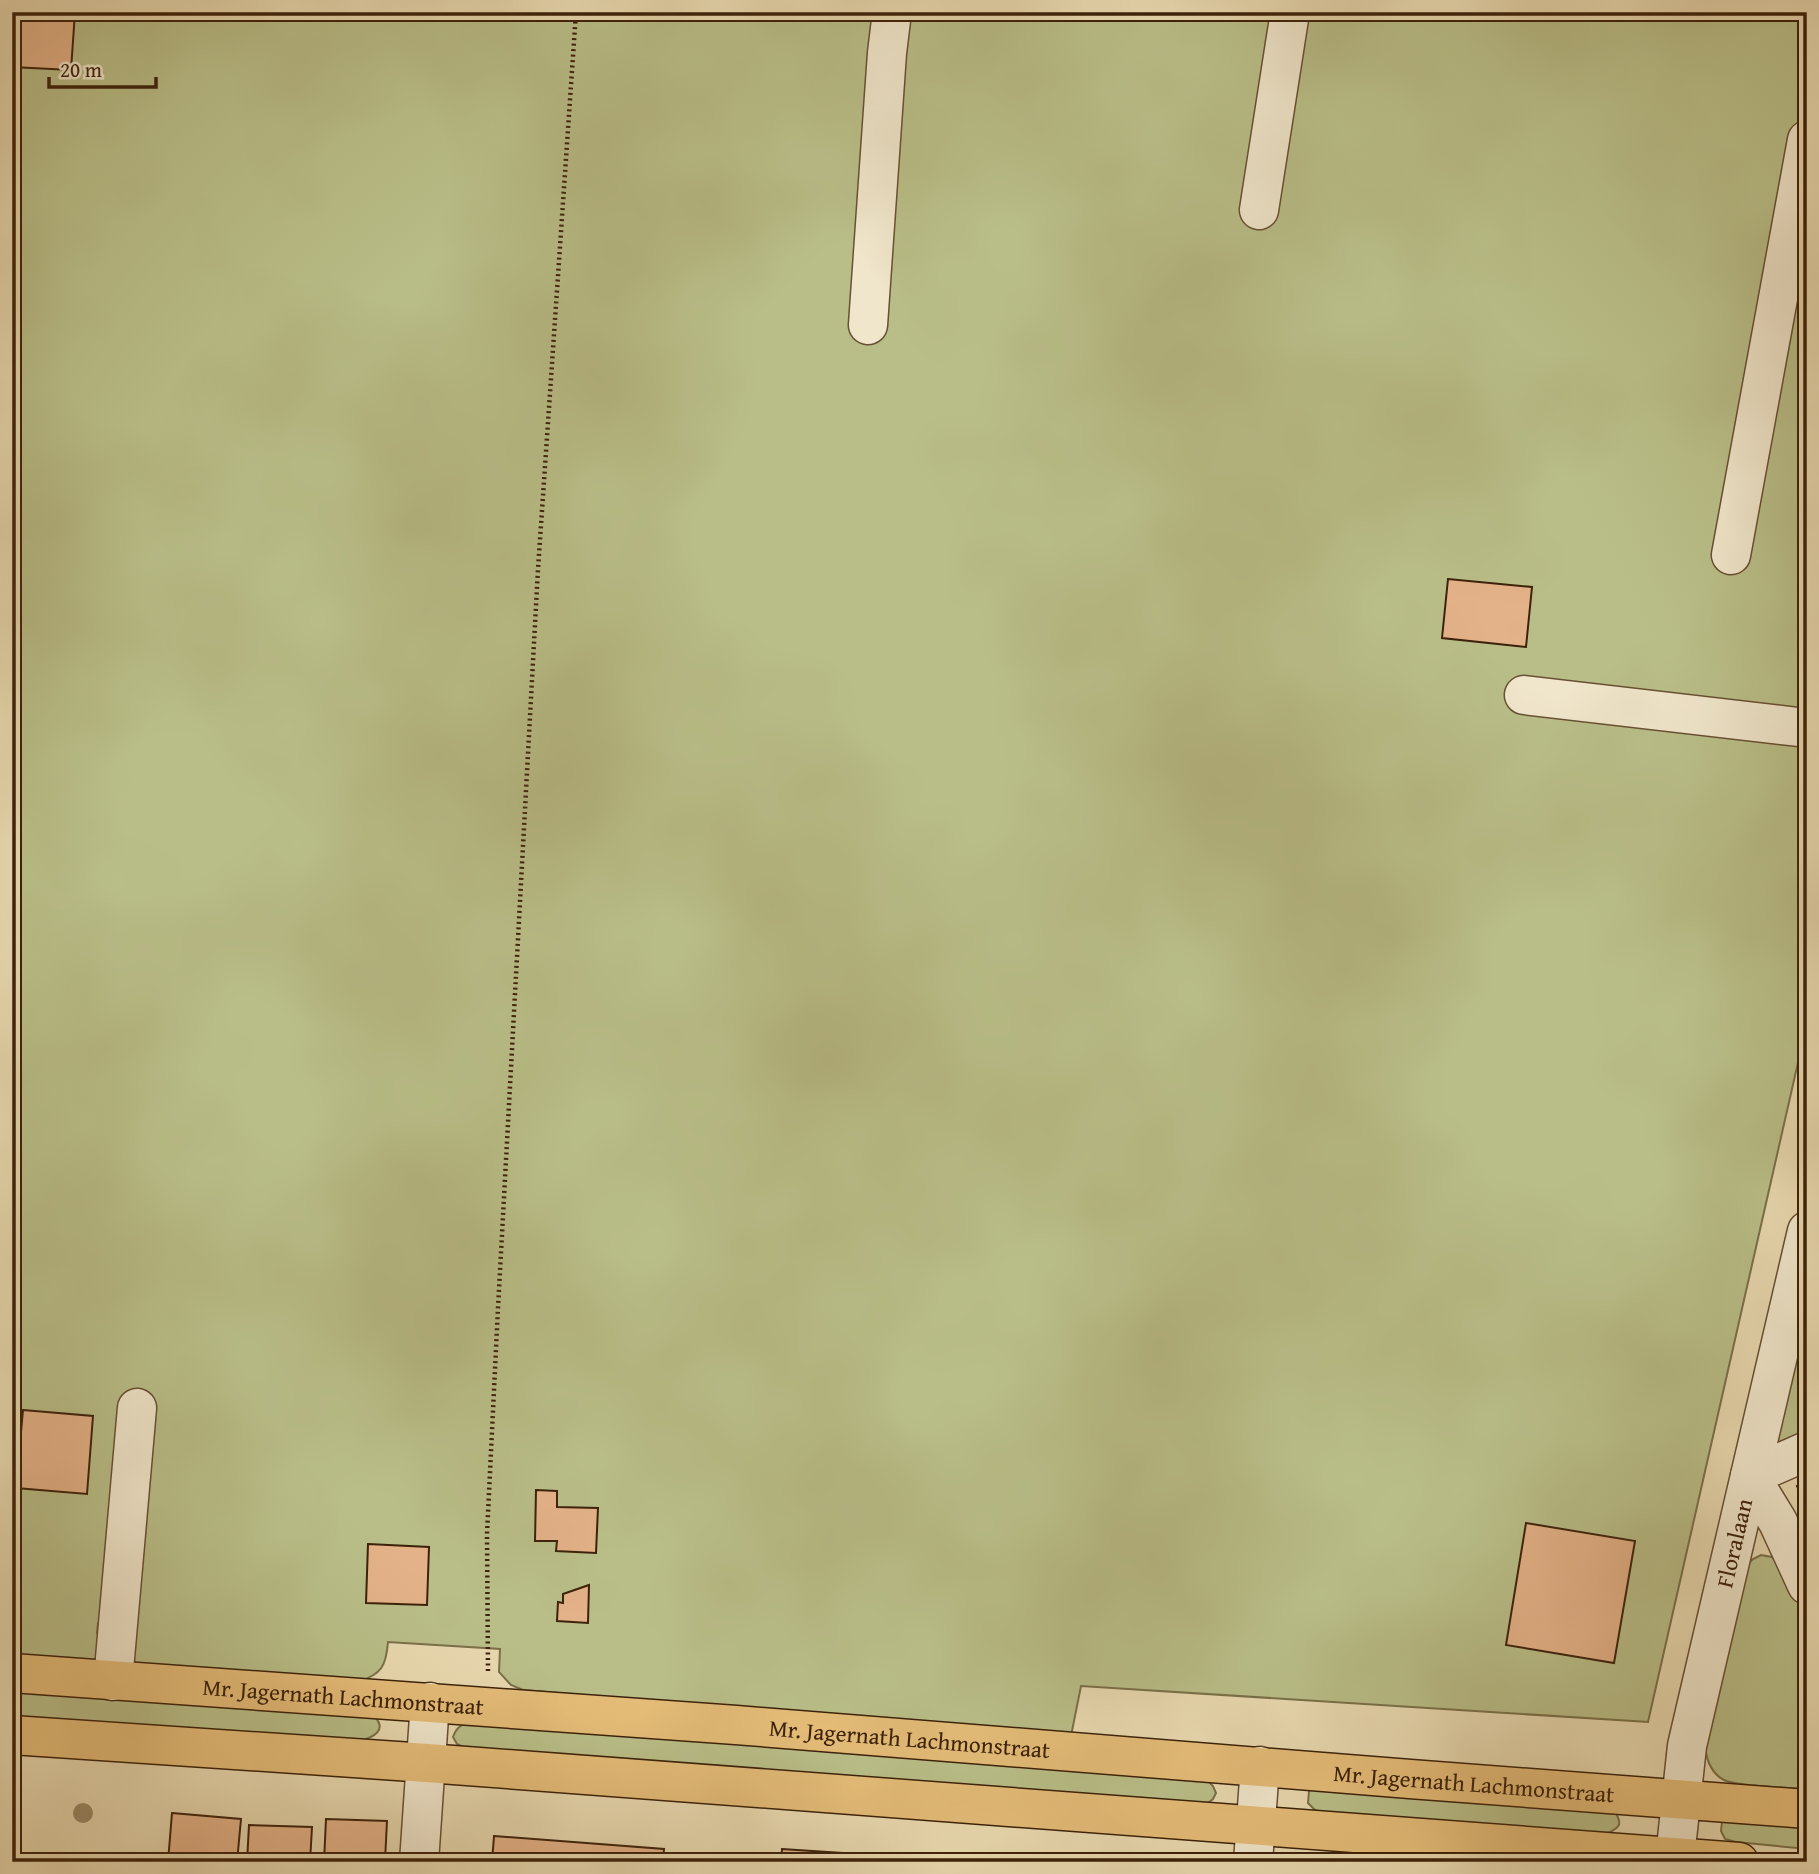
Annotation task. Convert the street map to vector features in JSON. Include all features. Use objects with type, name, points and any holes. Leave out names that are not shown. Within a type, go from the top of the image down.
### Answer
[{"type":"main road","name":"Mr. Jagernath Lachmonstraat","points":[[12,1673],[430,1702],[1807,1809]]},
{"type":"main road","points":[[12,1735],[427,1763],[1254,1844],[1625,1858],[1675,1857],[1739,1862]]},
{"type":"street","points":[[868,325],[892,12]]},
{"type":"street","points":[[1259,210],[1290,12]]},
{"type":"street","points":[[1731,555],[1807,140]]},
{"type":"street","points":[[1524,695],[1807,728]]},
{"type":"street","name":"Floralaan","points":[[1675,1857],[1687,1746],[1802,1269],[1807,1231]]},
{"type":"street","points":[[113,1681],[137,1408]]},
{"type":"street","points":[[1807,1451],[1750,1476],[1778,1522],[1807,1585]]},
{"type":"street","points":[[419,1862],[430,1702]]},
{"type":"street","points":[[1254,1844],[1260,1766]]},
{"type":"path","points":[[488,1707],[487,1534],[495,1361],[538,569],[576,12]]},
{"type":"green space","points":[[12,12],[1807,12],[1807,1023],[1648,1722],[1081,1686],[1071,1736],[523,1690],[511,1685],[499,1672],[500,1649],[388,1642],[384,1663],[378,1672],[358,1682],[132,1668],[121,1625],[98,1623],[97,1633],[106,1646],[105,1665],[12,1659]]},
{"type":"green space","points":[[1807,1312],[1807,1444],[1774,1445]]},
{"type":"green space","points":[[1761,1555],[1772,1557],[1786,1572],[1807,1618],[1807,1789],[1751,1786],[1724,1780],[1713,1771],[1705,1748],[1746,1566]]},
{"type":"green space","points":[[12,1692],[373,1715],[380,1725],[374,1735],[358,1741],[12,1720]]},
{"type":"green space","points":[[473,1722],[1207,1780],[1216,1793],[1208,1803],[467,1749],[457,1744],[453,1737],[460,1726]]},
{"type":"green space","points":[[1316,1787],[1615,1811],[1619,1825],[1608,1833],[1328,1814],[1315,1810],[1308,1803],[1309,1791]]},
{"type":"green space","points":[[1807,1820],[1807,1849],[1736,1842],[1725,1839],[1721,1831],[1722,1822]]},
{"type":"building","points":[[12,12],[75,12],[71,70],[12,67]]},
{"type":"building","points":[[1448,579],[1532,587],[1526,647],[1442,638]]},
{"type":"building","points":[[23,1410],[93,1416],[87,1494],[16,1488]]},
{"type":"building","points":[[1807,1482],[1807,1508],[1797,1486]]},
{"type":"building","points":[[536,1490],[557,1491],[557,1507],[598,1508],[596,1553],[556,1551],[557,1541],[535,1541]]},
{"type":"building","points":[[1526,1523],[1635,1541],[1614,1663],[1506,1645]]},
{"type":"building","points":[[368,1544],[429,1547],[427,1605],[366,1603]]},
{"type":"building","points":[[589,1585],[588,1623],[557,1621],[558,1602],[563,1603],[563,1594]]},
{"type":"building","points":[[172,1813],[241,1819],[237,1862],[168,1862]]},
{"type":"building","points":[[326,1819],[387,1821],[385,1861],[324,1862]]},
{"type":"building","points":[[249,1825],[312,1827],[310,1862],[247,1862]]},
{"type":"building","points":[[494,1836],[664,1849],[663,1862],[492,1862]]},
{"type":"building","points":[[782,1849],[842,1853],[841,1862],[781,1862]]}]
